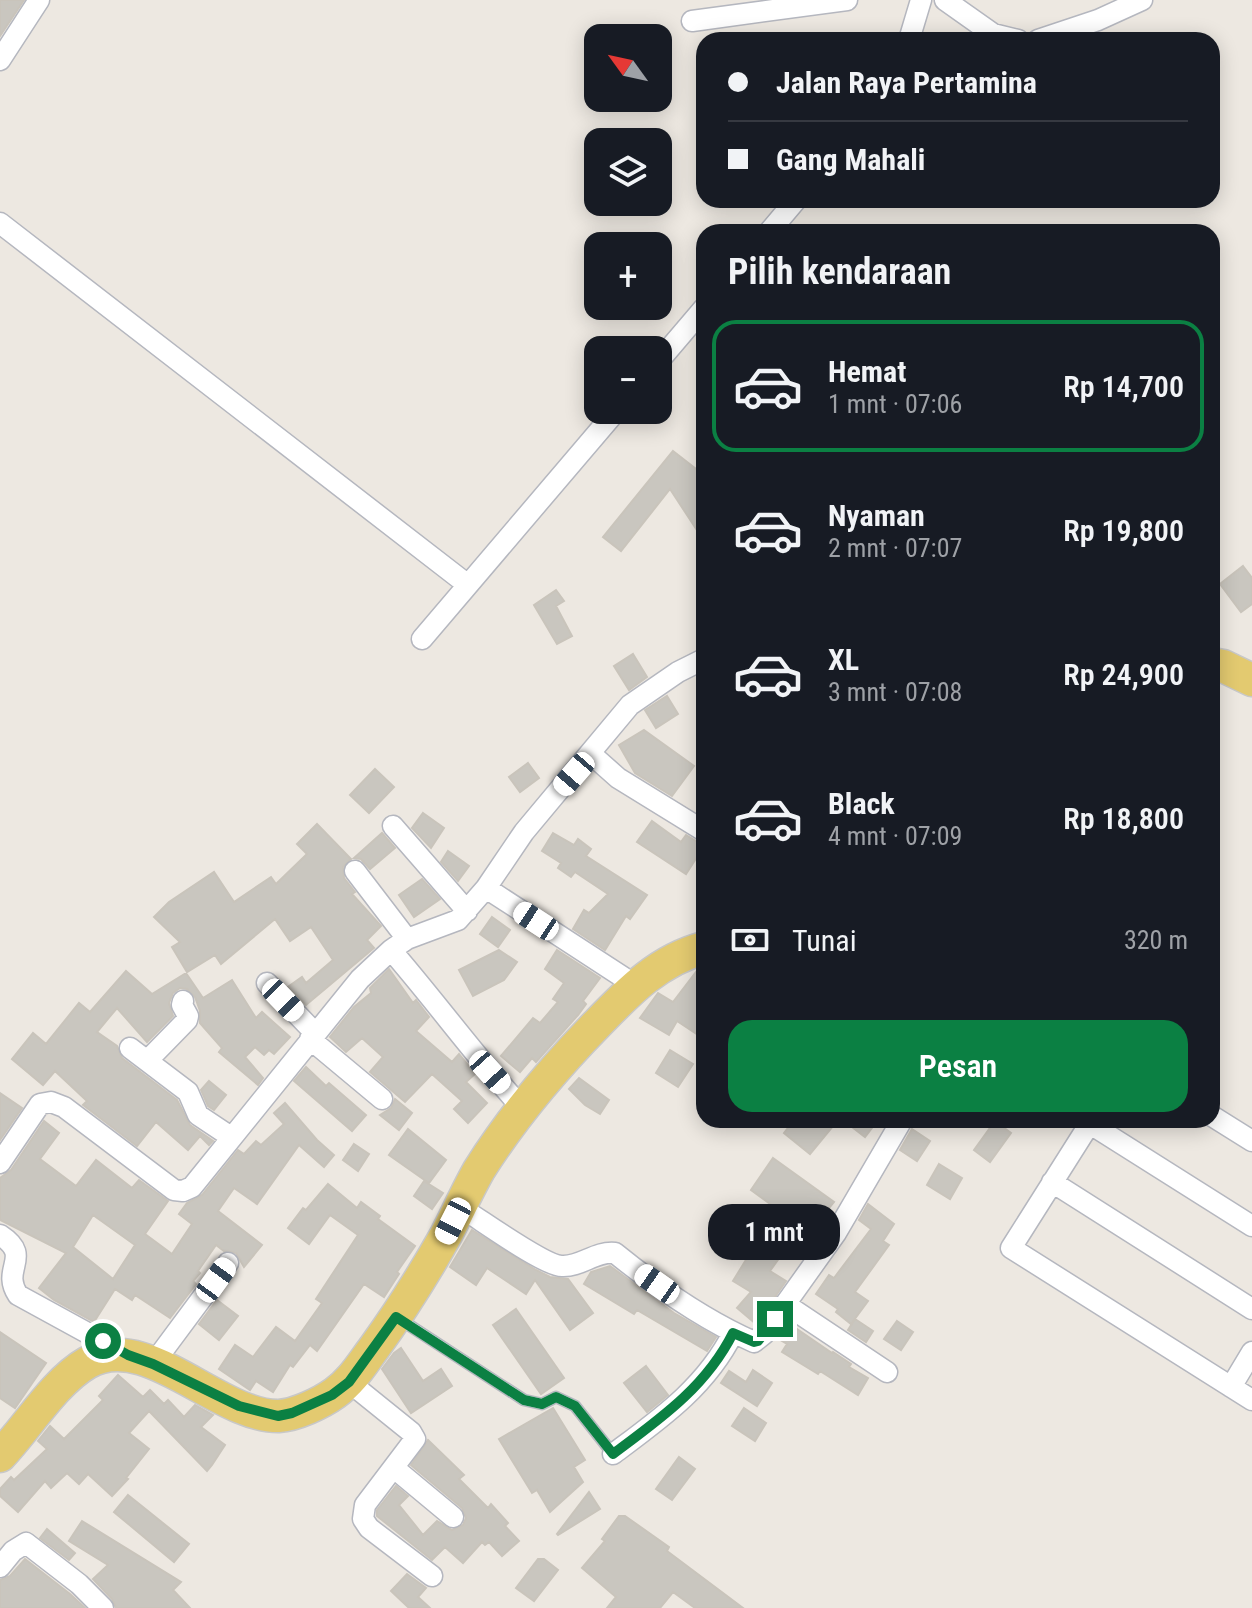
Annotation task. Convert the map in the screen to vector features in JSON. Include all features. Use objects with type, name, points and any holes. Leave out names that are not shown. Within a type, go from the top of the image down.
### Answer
[{"type":"main road","points":[[1220,665],[1252,680]]},
{"type":"main road","points":[[0,1456],[66,1379],[86,1363],[108,1354],[140,1360],[239,1406],[278,1416],[332,1395],[349,1382],[396,1317],[478,1173],[522,1108],[568,1054],[635,985],[669,961],[696,950]]},
{"type":"street","points":[[0,60],[39,0]]},
{"type":"street","points":[[692,21],[847,0]]},
{"type":"street","points":[[911,32],[921,0]]},
{"type":"street","points":[[945,0],[990,32]]},
{"type":"street","points":[[1062,32],[1098,20],[1138,1]]},
{"type":"street","points":[[776,224],[789,208]]},
{"type":"street","points":[[0,223],[468,585]]},
{"type":"street","points":[[672,346],[696,317]]},
{"type":"street","points":[[422,639],[605,424]]},
{"type":"street","points":[[0,1163],[40,1104],[51,1102],[64,1107],[174,1190],[183,1191],[192,1187],[360,979],[399,944],[447,925],[467,911],[524,832],[630,705],[696,663]]},
{"type":"street","points":[[591,754],[618,778],[696,826]]},
{"type":"street","points":[[393,826],[467,911]]},
{"type":"street","points":[[355,871],[447,1017],[474,1054],[522,1108]]},
{"type":"street","points":[[486,888],[635,985]]},
{"type":"street","points":[[267,983],[312,1036],[382,1099]]},
{"type":"street","points":[[183,1001],[187,1020],[138,1054],[188,1092],[198,1115],[231,1137]]},
{"type":"street","points":[[1220,1121],[1252,1141]]},
{"type":"street","points":[[460,1207],[553,1265],[571,1266],[604,1251],[615,1253],[678,1298],[733,1333],[754,1342],[758,1341],[836,1233],[897,1128]]},
{"type":"street","points":[[1085,1128],[1011,1248],[1252,1400]]},
{"type":"street","points":[[1100,1128],[1252,1226]]},
{"type":"street","points":[[1052,1182],[1252,1309]]},
{"type":"street","points":[[0,1235],[15,1247],[9,1275],[11,1286],[18,1295],[140,1360],[228,1263]]},
{"type":"street","points":[[785,1304],[887,1372]]},
{"type":"street","points":[[613,1454],[676,1408],[722,1354],[733,1333]]},
{"type":"street","points":[[1231,1387],[1252,1352]]},
{"type":"street","points":[[349,1382],[411,1432],[415,1439],[365,1505],[363,1519],[369,1528],[432,1576]]},
{"type":"street","points":[[394,1468],[453,1517]]},
{"type":"street","points":[[0,1567],[13,1551],[26,1543],[79,1584],[103,1608]]},
{"type":"lane","points":[[396,1317],[524,1400],[542,1404],[556,1397],[575,1406],[613,1454]]},
{"type":"building","points":[[0,0],[24,0],[0,36]]},
{"type":"building","points":[[673,451],[696,469],[696,529],[670,489],[621,551],[603,537]]},
{"type":"building","points":[[1243,566],[1252,578],[1252,604],[1241,612],[1220,584]]},
{"type":"building","points":[[556,590],[564,601],[556,606],[572,636],[557,644],[534,605]]},
{"type":"building","points":[[633,654],[647,677],[629,690],[614,666]]},
{"type":"building","points":[[667,696],[678,714],[656,728],[645,710]]},
{"type":"building","points":[[644,730],[694,766],[672,796],[635,773],[619,745]]},
{"type":"building","points":[[528,763],[539,778],[520,792],[509,777]]},
{"type":"building","points":[[375,769],[394,787],[369,813],[350,795]]},
{"type":"building","points":[[423,813],[444,828],[431,848],[412,828]]},
{"type":"building","points":[[652,821],[681,842],[686,835],[696,841],[696,858],[686,874],[637,842]]},
{"type":"building","points":[[317,824],[351,859],[343,867],[344,878],[355,892],[352,894],[381,926],[367,940],[374,948],[306,1005],[288,987],[302,977],[306,983],[333,960],[311,927],[290,941],[275,919],[221,964],[215,955],[187,972],[172,947],[180,942],[154,917],[169,902],[214,872],[234,902],[271,877],[276,884],[307,854],[297,844]]},
{"type":"building","points":[[382,833],[395,848],[370,869],[361,859],[354,858]]},
{"type":"building","points":[[553,833],[574,845],[578,839],[591,849],[586,856],[647,895],[630,919],[626,916],[605,950],[573,929],[584,910],[589,913],[608,894],[575,872],[571,877],[558,868],[561,863],[542,851]]},
{"type":"building","points":[[448,851],[469,866],[458,881],[441,862]]},
{"type":"building","points":[[422,879],[440,899],[414,917],[399,895]]},
{"type":"building","points":[[492,917],[510,930],[498,947],[480,934]]},
{"type":"building","points":[[499,950],[517,962],[504,980],[473,996],[459,970]]},
{"type":"building","points":[[557,950],[600,978],[583,1001],[586,1004],[578,1015],[536,1062],[532,1058],[520,1072],[501,1056],[533,1018],[540,1023],[558,1002],[553,999],[564,983],[545,969]]},
{"type":"building","points":[[389,969],[413,1003],[416,1000],[429,1017],[416,1031],[452,1062],[459,1054],[475,1074],[466,1082],[487,1103],[468,1123],[454,1109],[462,1101],[432,1074],[405,1102],[370,1072],[383,1057],[362,1038],[346,1052],[330,1037]]},
{"type":"building","points":[[126,971],[152,994],[186,973],[203,998],[232,980],[256,1018],[262,1012],[290,1037],[274,1054],[269,1050],[264,1055],[255,1047],[245,1057],[263,1078],[258,1085],[219,1052],[222,1048],[200,1023],[195,997],[187,989],[180,988],[173,993],[169,1003],[173,1016],[147,1042],[117,1008],[97,1032],[117,1046],[122,1058],[177,1100],[190,1125],[213,1141],[209,1145],[200,1136],[188,1150],[156,1122],[137,1146],[83,1105],[87,1101],[55,1071],[43,1085],[12,1059],[33,1033],[46,1044],[79,1003],[90,1012]]},
{"type":"building","points":[[696,972],[696,1034],[677,1021],[669,1035],[640,1018],[658,993],[673,1002]]},
{"type":"building","points":[[670,1050],[693,1064],[678,1087],[656,1073]]},
{"type":"building","points":[[306,1067],[366,1115],[352,1131],[294,1081]]},
{"type":"building","points":[[579,1078],[609,1100],[600,1114],[585,1105],[569,1089]]},
{"type":"building","points":[[209,1081],[226,1095],[214,1110],[208,1106],[201,1090]]},
{"type":"building","points":[[0,1093],[22,1108],[0,1140]]},
{"type":"building","points":[[395,1099],[412,1113],[399,1130],[380,1115],[391,1108]]},
{"type":"building","points":[[285,1103],[334,1155],[324,1167],[299,1145],[257,1204],[234,1188],[218,1211],[262,1245],[244,1267],[236,1253],[224,1251],[216,1245],[198,1271],[200,1273],[193,1281],[196,1284],[170,1318],[135,1295],[132,1300],[115,1289],[94,1322],[54,1300],[39,1288],[66,1253],[0,1220],[0,1178],[11,1170],[44,1121],[59,1133],[40,1159],[76,1186],[96,1160],[132,1188],[139,1180],[168,1201],[145,1234],[172,1254],[192,1224],[179,1214],[187,1203],[202,1195],[238,1150],[244,1154],[256,1141],[261,1145],[284,1124],[274,1113]],"holes":[[[93,1215],[135,1245],[113,1279],[73,1247]]]},
{"type":"building","points":[[788,1128],[831,1128],[810,1154],[784,1133]]},
{"type":"building","points":[[853,1128],[872,1128],[865,1137]]},
{"type":"building","points":[[990,1128],[1004,1128],[1011,1133],[990,1162],[974,1150]]},
{"type":"building","points":[[408,1129],[446,1160],[429,1183],[389,1155]]},
{"type":"building","points":[[912,1129],[930,1141],[917,1161],[900,1150]]},
{"type":"building","points":[[354,1144],[369,1154],[358,1171],[343,1160]]},
{"type":"building","points":[[773,1158],[834,1202],[807,1235],[800,1229],[770,1271],[786,1281],[756,1324],[737,1308],[751,1292],[733,1281],[752,1250],[750,1248],[777,1209],[751,1190]]},
{"type":"building","points":[[939,1164],[962,1178],[950,1199],[927,1185]]},
{"type":"building","points":[[424,1181],[443,1193],[432,1209],[414,1196]]},
{"type":"building","points":[[328,1184],[357,1208],[361,1202],[380,1216],[378,1219],[415,1246],[384,1297],[364,1284],[317,1351],[310,1345],[293,1367],[290,1365],[273,1392],[256,1381],[250,1390],[219,1369],[235,1345],[253,1357],[276,1327],[295,1341],[322,1303],[316,1299],[358,1235],[330,1215],[309,1244],[288,1228]]},
{"type":"building","points":[[868,1204],[894,1224],[883,1241],[889,1245],[855,1292],[868,1301],[851,1324],[836,1312],[838,1309],[816,1294],[829,1275],[834,1278],[871,1229],[859,1220]]},
{"type":"building","points":[[472,1230],[536,1270],[550,1277],[568,1279],[593,1313],[570,1330],[535,1280],[526,1294],[487,1268],[476,1285],[450,1267]]},
{"type":"building","points":[[610,1266],[674,1313],[716,1337],[707,1351],[637,1310],[634,1314],[584,1284],[591,1272]]},
{"type":"building","points":[[217,1300],[238,1316],[219,1340],[199,1324]]},
{"type":"building","points":[[516,1309],[564,1378],[541,1394],[493,1325]]},
{"type":"building","points":[[855,1319],[873,1331],[866,1342],[848,1330]]},
{"type":"building","points":[[897,1321],[913,1332],[901,1350],[884,1339]]},
{"type":"building","points":[[786,1326],[796,1332],[797,1329],[868,1378],[858,1395],[782,1352],[787,1344],[777,1338]]},
{"type":"building","points":[[0,1332],[46,1363],[15,1408],[0,1398]]},
{"type":"building","points":[[401,1348],[423,1381],[441,1369],[452,1386],[411,1413],[382,1369]]},
{"type":"building","points":[[646,1366],[668,1395],[647,1412],[624,1383]]},
{"type":"building","points":[[753,1370],[772,1383],[757,1406],[721,1383],[729,1371],[746,1382]]},
{"type":"building","points":[[118,1375],[143,1397],[150,1390],[164,1404],[168,1400],[184,1417],[195,1405],[213,1415],[201,1427],[225,1445],[212,1465],[207,1471],[149,1411],[129,1433],[149,1449],[112,1496],[88,1474],[79,1484],[67,1473],[51,1488],[45,1481],[18,1512],[0,1496],[0,1489],[47,1449],[38,1441],[50,1426],[64,1439],[103,1400],[99,1396]]},
{"type":"building","points":[[553,1408],[585,1460],[574,1467],[583,1482],[550,1512],[537,1490],[532,1493],[499,1439]]},
{"type":"building","points":[[744,1408],[766,1423],[755,1441],[732,1426]]},
{"type":"building","points":[[428,1440],[464,1475],[459,1479],[488,1508],[491,1504],[508,1523],[505,1526],[519,1541],[502,1556],[489,1542],[485,1545],[482,1542],[463,1563],[445,1547],[432,1560],[377,1516],[377,1510],[396,1486],[408,1496],[399,1505],[423,1535],[437,1521],[452,1530],[463,1525],[466,1518],[462,1508],[411,1465]]},
{"type":"building","points":[[679,1457],[695,1469],[672,1500],[656,1489]]},
{"type":"building","points":[[589,1492],[600,1509],[558,1535],[557,1534]]},
{"type":"building","points":[[128,1495],[189,1544],[174,1562],[114,1512]]},
{"type":"building","points":[[619,1516],[625,1516],[669,1547],[667,1551],[743,1608],[695,1608],[673,1592],[660,1608],[607,1608],[616,1597],[582,1568],[605,1541],[602,1539]]},
{"type":"building","points":[[82,1521],[181,1582],[173,1590],[190,1608],[116,1608],[112,1599],[93,1579],[108,1565],[69,1541]]},
{"type":"building","points":[[47,1529],[75,1553],[69,1560],[40,1538]]},
{"type":"building","points":[[25,1559],[85,1608],[0,1608],[0,1580],[10,1576]]},
{"type":"building","points":[[538,1559],[544,1559],[558,1570],[534,1601],[516,1588]]},
{"type":"building","points":[[407,1574],[426,1588],[418,1597],[430,1608],[409,1608],[391,1591]]},
{"type":"route","points":[[103,1341],[239,1406],[278,1416],[332,1395],[349,1382],[396,1317],[524,1400],[542,1404],[556,1397],[575,1406],[613,1454],[676,1408],[722,1354],[733,1333],[758,1341],[775,1319]]}]
